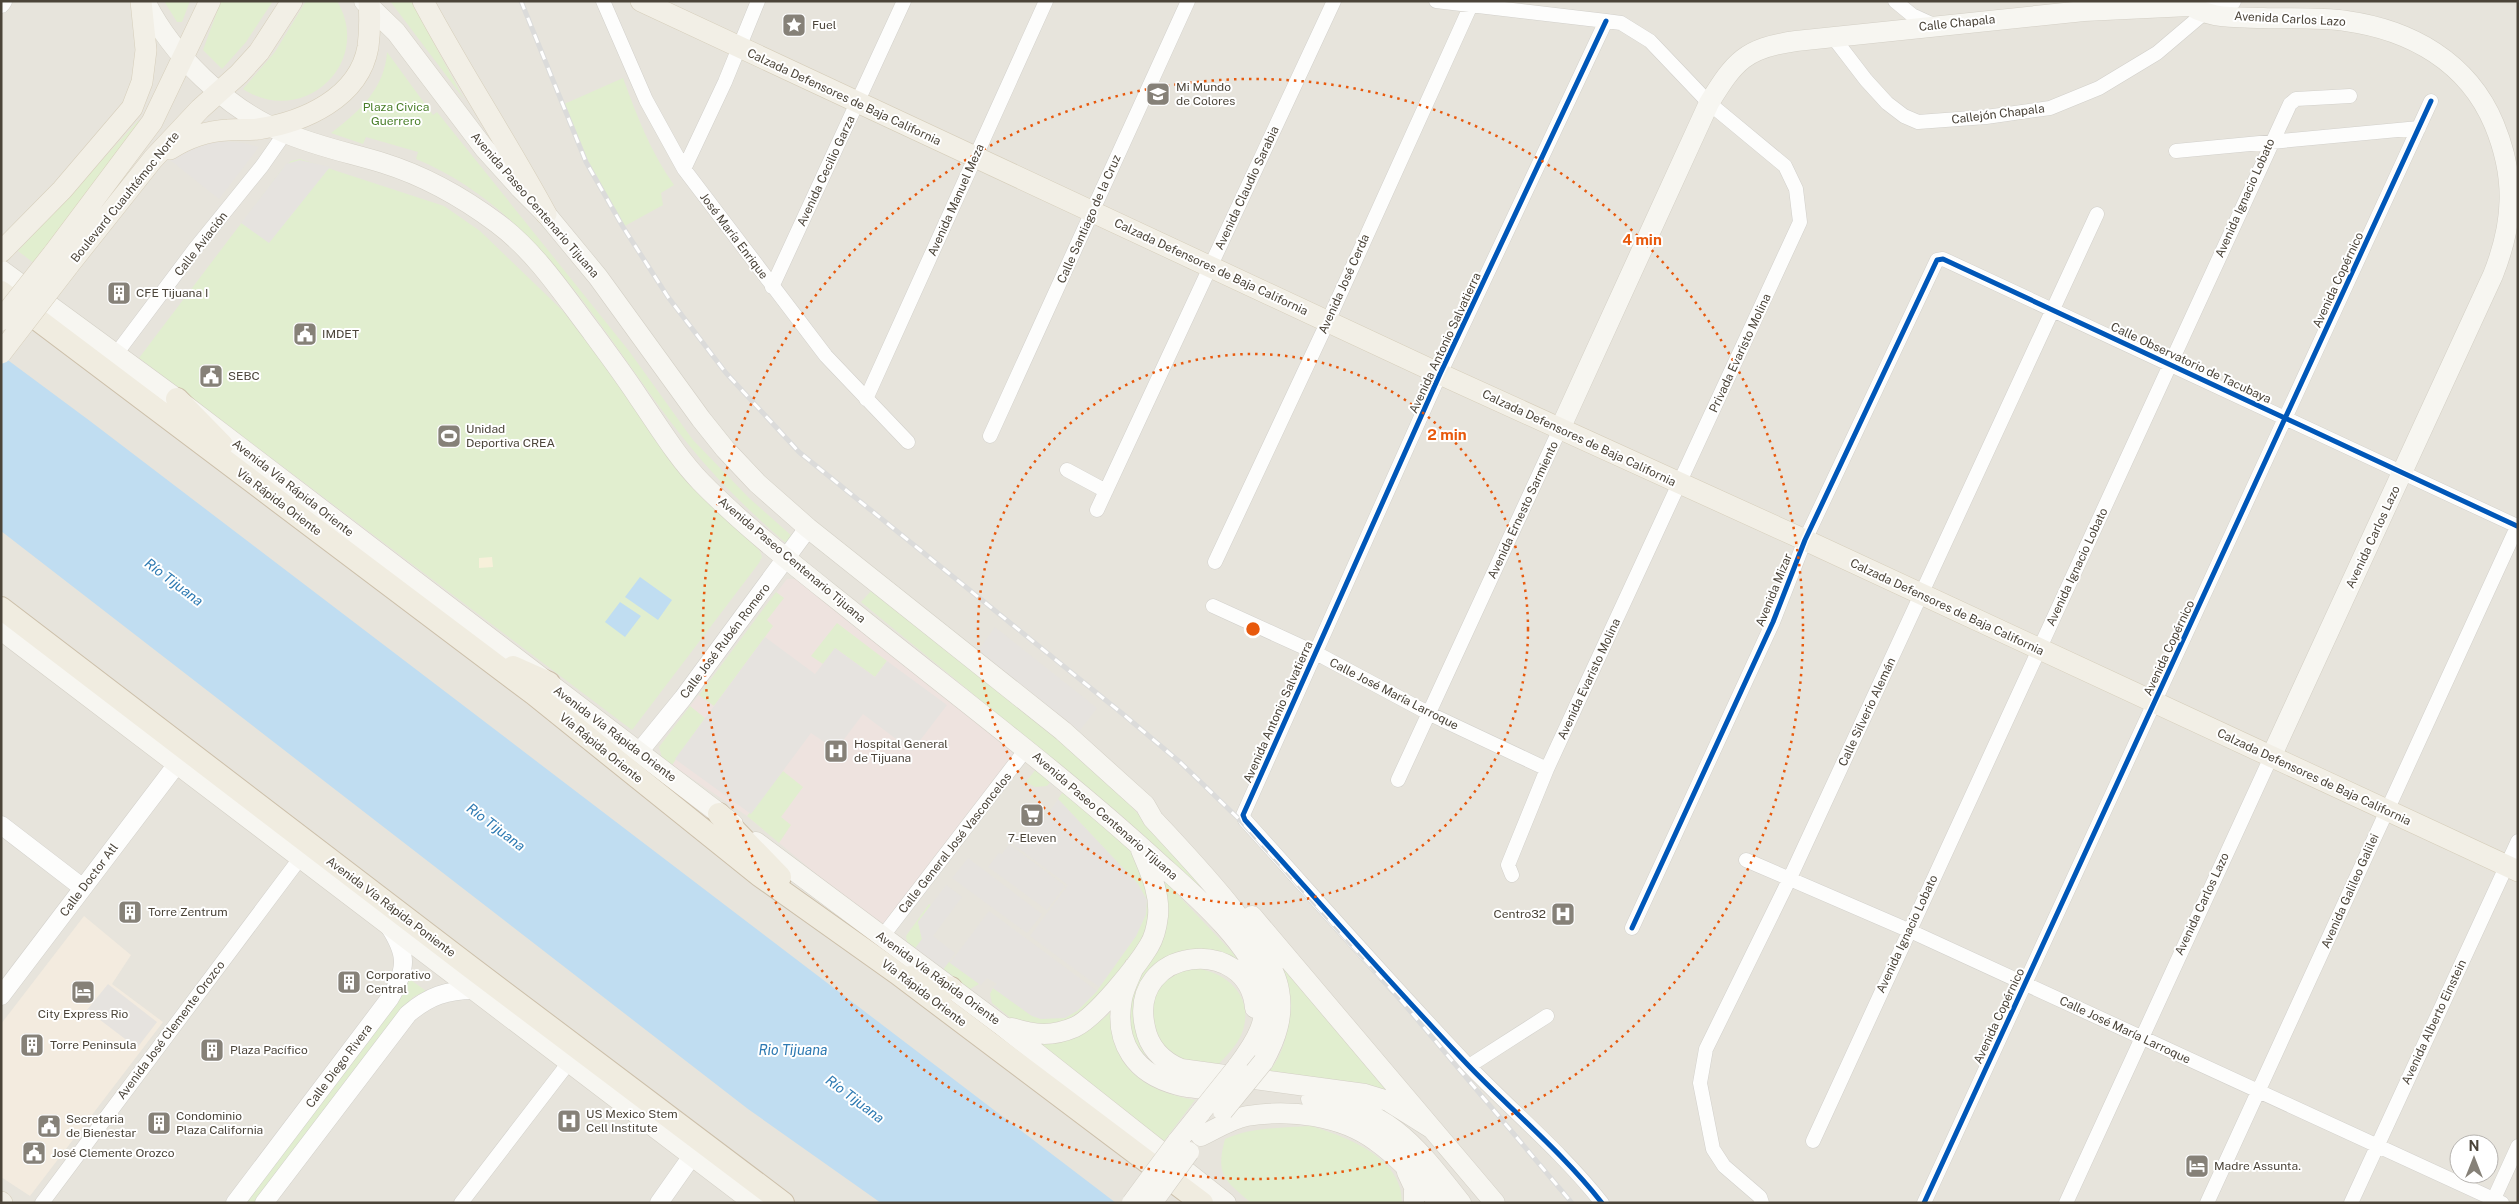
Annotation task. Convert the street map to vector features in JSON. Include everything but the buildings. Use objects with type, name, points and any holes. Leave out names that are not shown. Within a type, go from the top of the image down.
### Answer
[{"type":"highway","name":"Vía Rápida Oriente","points":[[1,292],[463,640],[582,732],[759,875],[898,972],[1202,1203]]},
{"type":"highway","points":[[177,399],[262,489]]},
{"type":"highway","name":"Avenida Vía Rápida Poniente","points":[[1,608],[483,977],[784,1203]]},
{"type":"highway","points":[[1,628],[92,676]]},
{"type":"highway","points":[[463,640],[496,659],[548,683]]},
{"type":"highway","points":[[719,814],[816,916]]},
{"type":"highway","points":[[898,972],[951,988]]},
{"type":"main road","points":[[1,252],[62,190],[132,108],[142,82],[146,50],[141,1]]},
{"type":"main road","name":"Avenida Paseo Centenario Tijuana","points":[[145,1],[154,19],[184,58],[219,91],[277,130],[385,164],[430,182],[469,203],[501,226],[544,268],[624,375],[678,456],[725,505],[786,559],[935,678],[1027,748],[1138,844],[1221,923],[1252,964],[1262,984],[1266,1008],[1262,1030],[1249,1061]]},
{"type":"main road","name":"Boulevard Cuauhtémoc Norte","points":[[1,353],[152,122],[210,1]]},
{"type":"main road","name":"Boulevard Cuauhtémoc Norte","points":[[1,320],[61,260],[153,159],[219,91],[239,74],[259,52],[292,1]]},
{"type":"main road","points":[[423,1],[466,78],[510,148],[546,214]]},
{"type":"main road","name":"Calzada Defensores de Baja California","points":[[641,1],[738,48],[1440,374],[1805,540],[2512,868]]},
{"type":"main road","points":[[153,159],[177,144],[200,134],[277,130],[325,106],[352,83],[364,62],[368,48],[371,3]]},
{"type":"main road","name":"Avenida Paseo Centenario Tijuana","points":[[371,3],[396,32],[484,148],[546,214],[598,277],[724,449],[808,528],[1063,731],[1145,805],[1153,819],[1246,927],[1275,973],[1279,989],[1280,1024],[1276,1038],[1249,1061]]},
{"type":"main road","name":"Calle Chapala","points":[[1708,103],[1732,67],[1760,48],[1777,44],[2084,11],[2192,7]]},
{"type":"main road","name":"Avenida Carlos Lazo","points":[[2192,7],[2345,21],[2409,37],[2444,58],[2472,84],[2489,112],[2509,169],[2509,225],[2494,274],[2271,757]]},
{"type":"main road","name":"Avenida Ernesto Sarmiento","points":[[1560,429],[1708,103]]},
{"type":"main road","name":"Avenida Vía Rápida Oriente","points":[[1,270],[177,399],[719,814],[1001,1024],[1226,1203]]},
{"type":"main road","name":"Avenida Vía Rápida Poniente","points":[[1,628],[754,1203]]},
{"type":"main road","points":[[1145,805],[1161,816],[1263,928],[1495,1203]]},
{"type":"main road","points":[[1001,1024],[1036,1035],[1054,1034],[1076,1027],[1092,1015],[1134,967],[1151,944],[1158,918],[1155,885],[1138,844]]},
{"type":"main road","points":[[1201,1136],[1222,1111],[1249,1061],[1255,1022],[1255,1005],[1250,988],[1240,974],[1216,961],[1189,959],[1170,966],[1154,978],[1143,1002],[1144,1026],[1155,1051],[1170,1064],[1199,1073],[1335,1088],[1365,1094],[1388,1101],[1431,1128]]},
{"type":"main road","points":[[1134,967],[1122,998],[1120,1020],[1126,1050],[1138,1066],[1161,1080],[1179,1086],[1330,1101],[1356,1107],[1402,1133],[1426,1158],[1462,1203]]},
{"type":"main road","points":[[1152,1203],[1201,1112],[1249,1061]]},
{"type":"main road","points":[[1132,1203],[1183,1147],[1201,1136],[1248,1116],[1291,1114],[1323,1118],[1350,1125],[1376,1140],[1440,1203]]},
{"type":"main road","points":[[1404,1166],[1414,1187],[1414,1203]]},
{"type":"street","name":"José María Enrique","points":[[603,1],[646,100],[684,169],[826,356],[908,442]]},
{"type":"street","points":[[684,169],[725,82],[758,1]]},
{"type":"street","name":"Avenida Cecilio Garza","points":[[772,287],[904,1]]},
{"type":"street","name":"Avenida Manuel Meza","points":[[866,399],[1046,1]]},
{"type":"street","name":"Calle Santiago de la Cruz","points":[[990,436],[1188,1]]},
{"type":"street","name":"Avenida Claudio Sarabia","points":[[1097,510],[1334,1]]},
{"type":"street","points":[[1436,1],[1621,23],[1650,42],[1708,103]]},
{"type":"street","points":[[1894,1],[1912,15],[1934,26]]},
{"type":"street","name":"Calle Chapala","points":[[2192,7],[2232,1]]},
{"type":"street","name":"Avenida José Cerda","points":[[1215,562],[1328,321],[1470,5]]},
{"type":"street","name":"Callejón Chapala","points":[[1833,37],[1866,80],[1887,103],[1904,116],[1918,122],[1986,117],[2050,108],[2099,88],[2157,54],[2192,7]]},
{"type":"street","name":"Avenida Antonio Salvatierra","points":[[1469,1066],[1245,820],[1243,812],[1440,374],[1606,21]]},
{"type":"street","name":"Avenida Ignacio Lobato","points":[[1813,1141],[1908,930],[2292,100],[2350,96]]},
{"type":"street","name":"Avenida Copérnico","points":[[1924,1203],[2431,102]]},
{"type":"street","name":"Privada Evaristo Molina","points":[[1680,484],[1800,222],[1796,189],[1785,166],[1708,103]]},
{"type":"street","points":[[2176,151],[2419,128]]},
{"type":"street","name":"Calle Aviación","points":[[116,354],[194,250],[262,166],[277,130]]},
{"type":"street","name":"Calle Silverio Alemán","points":[[1762,1203],[1760,1197],[1724,1166],[1713,1149],[1701,1076],[1706,1049],[1789,880],[2097,214]]},
{"type":"street","name":"Calle Observatorio de Tacubaya","points":[[1936,260],[1943,258],[2518,526]]},
{"type":"street","name":"Avenida Mizar","points":[[1632,928],[1773,622],[1805,540],[1936,260]]},
{"type":"street","name":"Avenida Ernesto Sarmiento","points":[[1398,780],[1560,429]]},
{"type":"street","points":[[1067,470],[1106,490]]},
{"type":"street","name":"Avenida Evaristo Molina","points":[[1512,875],[1508,865],[1547,769],[1680,484]]},
{"type":"street","name":"Avenida Galileo Galilei","points":[[2207,1203],[2518,526]]},
{"type":"street","name":"Calle José Rubén Romero","points":[[639,752],[682,698],[808,528]]},
{"type":"street","name":"Calle José María Larroque","points":[[1214,606],[1316,653],[1430,714],[1547,769]]},
{"type":"street","name":"Calle General José Vasconcelos","points":[[882,937],[1027,748]]},
{"type":"street","name":"Avenida Carlos Lazo","points":[[2066,1203],[2271,757]]},
{"type":"street","name":"Calle Doctor Atl","points":[[1,996],[177,764]]},
{"type":"street","points":[[1,825],[83,888]]},
{"type":"street","name":"Avenida Alberto Einstein","points":[[2351,1203],[2377,1145],[2512,868],[2518,841]]},
{"type":"street","name":"Avenida José Clemente Orozco","points":[[42,1203],[301,857]]},
{"type":"street","name":"Calle José María Larroque","points":[[1746,860],[1908,930],[2377,1145],[2496,1202]]},
{"type":"street","name":"Calle Diego Rivera","points":[[235,1203],[390,998],[401,980],[404,961],[401,950],[384,920]]},
{"type":"street","name":"Calle Diego Rivera","points":[[264,1203],[408,1014],[426,1000],[443,992],[474,990]]},
{"type":"street","points":[[1547,1016],[1469,1066],[1577,1170],[1602,1203]]},
{"type":"street","points":[[462,1203],[570,1061]]},
{"type":"street","points":[[2496,1202],[2518,1146]]},
{"type":"street","points":[[659,1203],[692,1156]]},
{"type":"shaded area","points":[[1,1],[2518,1],[2518,1203],[1,1203]]},
{"type":"shaded area","points":[[218,141],[243,143],[259,147],[219,199],[170,160],[192,147]]},
{"type":"shaded area","points":[[300,160],[330,167],[269,243],[241,223],[286,164]]},
{"type":"shaded area","name":"Hospital General de Tijuana","points":[[787,579],[800,579],[1010,746],[1013,756],[885,923],[877,925],[747,816],[662,758],[659,747]]},
{"type":"shaded area","points":[[995,627],[1097,708],[1078,733],[978,651]]},
{"type":"shaded area","points":[[765,637],[815,674],[835,648],[875,677],[887,661],[947,705],[912,751],[863,714],[836,750],[811,733],[751,814],[675,759]]},
{"type":"shaded area","points":[[1058,799],[1138,884],[1147,900],[1146,914],[1136,936],[1099,987],[1030,936],[1068,885],[1013,844],[1029,826],[1037,831]]},
{"type":"shaded area","points":[[1009,844],[1065,886],[1047,910],[988,867],[999,853],[1002,854]]},
{"type":"shaded area","points":[[968,858],[1042,914],[1027,933],[952,878]]},
{"type":"shaded area","points":[[946,885],[962,897],[933,936],[955,953],[942,971],[914,950],[922,939],[918,922]]},
{"type":"shaded area","points":[[989,911],[1097,991],[1077,1011],[1065,1018],[1041,1019],[1032,1016],[993,988],[997,984],[987,978],[981,985],[950,963]]},
{"type":"shaded area","points":[[84,916],[131,955],[112,984],[163,1022],[30,1196],[1,1177],[1,1024]]},
{"type":"shaded area","points":[[108,984],[157,1022],[137,1048],[87,1010]]},
{"type":"green space","points":[[164,1],[190,1],[182,22],[177,22]]},
{"type":"green space","points":[[221,1],[273,1],[246,42],[222,69],[203,50]]},
{"type":"green space","points":[[306,1],[337,1],[346,24],[346,46],[339,66],[326,83],[309,95],[288,100],[266,99],[243,89],[275,52]]},
{"type":"green space","points":[[390,1],[411,1],[464,99]]},
{"type":"green space","name":"Plaza Civica Guerrero","points":[[387,52],[433,115],[437,112],[629,351],[693,440],[749,498],[793,537],[787,544],[735,496],[699,458],[569,283],[536,245],[500,211],[461,182],[416,159],[418,152],[366,137],[363,144],[331,133],[360,108],[376,88],[385,65]]},
{"type":"green space","points":[[623,78],[651,146],[674,185],[661,193],[663,205],[623,227],[586,162],[562,105]]},
{"type":"green space","points":[[138,121],[140,122],[35,264],[18,251]]},
{"type":"green space","name":"Unidad Deportiva CREA","points":[[300,159],[444,206],[480,231],[563,311],[712,501],[760,551],[762,557],[759,563],[632,730],[139,358],[283,168],[291,161]]},
{"type":"green space","points":[[871,591],[1088,761],[1176,854],[1252,945],[1122,816],[861,602]]},
{"type":"green space","points":[[776,592],[784,598],[767,620],[773,626],[714,706],[699,695]]},
{"type":"green space","points":[[837,623],[887,661],[875,677],[835,648],[823,664],[811,656]]},
{"type":"green space","points":[[690,706],[705,718],[672,765],[662,758],[659,747]]},
{"type":"green space","points":[[1036,769],[1052,780],[1047,786],[1035,787],[1026,782]]},
{"type":"green space","points":[[783,771],[803,787],[781,817],[791,825],[779,843],[747,816]]},
{"type":"green space","points":[[1064,790],[1125,843],[1136,858],[1154,903],[1145,937],[1093,1005],[1055,1027],[1013,1020],[992,1003],[990,994],[993,988],[1029,1014],[1041,1019],[1077,1011],[1097,991],[1136,936],[1146,914],[1138,884],[1058,799]]},
{"type":"green space","points":[[1160,876],[1232,952],[1246,972],[1178,956],[1136,1027],[1140,1046],[1148,1060],[1134,1048],[1128,1009]]},
{"type":"green space","points":[[929,904],[931,905],[918,922],[922,939],[914,950],[907,942],[906,936]]},
{"type":"green space","points":[[949,962],[979,984],[970,989],[966,988],[942,971]]},
{"type":"green space","points":[[1278,963],[1395,1096],[1267,1075],[1283,1047],[1288,1020]]},
{"type":"green space","points":[[1196,968],[1219,975],[1228,981],[1242,998],[1245,1008],[1245,1020],[1240,1038],[1216,1067],[1189,1063],[1174,1058],[1161,1046],[1153,1033],[1149,1019],[1150,1006],[1156,993],[1165,982],[1179,973]]},
{"type":"green space","points":[[408,978],[426,991],[413,997],[256,1203],[244,1203],[406,990]]},
{"type":"green space","points":[[1111,1012],[1112,1031],[1117,1048],[1124,1062],[1134,1074],[1160,1090],[1195,1100],[1164,1141],[1034,1043],[1067,1038],[1084,1032]]},
{"type":"green space","points":[[1311,1126],[1355,1143],[1383,1161],[1393,1173],[1400,1187],[1402,1203],[1251,1203],[1224,1176],[1221,1161],[1225,1139],[1256,1130]]},
{"type":"sand","points":[[492,557],[493,567],[479,568],[479,558]]},
{"type":"water","name":"Rio Tijuana","points":[[1,355],[1116,1203],[881,1203],[748,1109],[1,531]]},
{"type":"water","points":[[640,577],[672,600],[658,620],[625,597]]},
{"type":"water","points":[[620,602],[641,616],[625,637],[605,622]]},
{"type":"railway","points":[[521,1],[586,162],[623,227],[668,297],[726,373],[799,452],[1124,715],[1181,763],[1242,822],[1400,999],[1572,1203]]},
{"type":"cycle path","points":[[1602,1203],[1554,1149],[1467,1064],[1411,1004],[1245,820],[1243,815],[1440,374],[1606,21]]},
{"type":"cycle path","points":[[1924,1203],[2431,101]]},
{"type":"cycle path","points":[[1632,928],[1773,622],[1805,540],[1937,260],[1943,259],[2517,526]]},
{"type":"place","name":"Fuel","points":[[794,25]]},
{"type":"place","name":"Mi Mundo de Colores","points":[[1158,94]]},
{"type":"place","name":"CFE Tijuana I","points":[[119,293]]},
{"type":"place","name":"IMDET","points":[[305,334]]},
{"type":"place","name":"SEBC","points":[[211,376]]},
{"type":"place","name":"Unidad Deportiva CREA","points":[[449,436]]},
{"type":"place","name":"Hospital General de Tijuana","points":[[836,751]]},
{"type":"place","name":"7-Eleven","points":[[1032,815]]},
{"type":"place","name":"Torre Zentrum","points":[[130,912]]},
{"type":"place","name":"Centro32","points":[[1563,914]]},
{"type":"place","name":"Corporativo Central","points":[[349,982]]},
{"type":"place","name":"City Express Rio","points":[[83,992]]},
{"type":"place","name":"Torre Peninsula","points":[[32,1045]]},
{"type":"place","name":"Plaza Pacífico","points":[[212,1050]]},
{"type":"place","name":"US Mexico Stem Cell Institute","points":[[569,1121]]},
{"type":"place","name":"Condominio Plaza California","points":[[159,1123]]},
{"type":"place","name":"Secretaria de Bienestar","points":[[49,1126]]},
{"type":"place","name":"José Clemente Orozco","points":[[34,1153]]},
{"type":"place","name":"Madre Assunta.","points":[[2197,1166]]},
{"type":"water label","name":"Río Tijuana","points":[[174,582]]},
{"type":"water label","name":"Río Tijuana","points":[[496,827]]},
{"type":"water label","name":"Río Tijuana","points":[[855,1099]]}]
